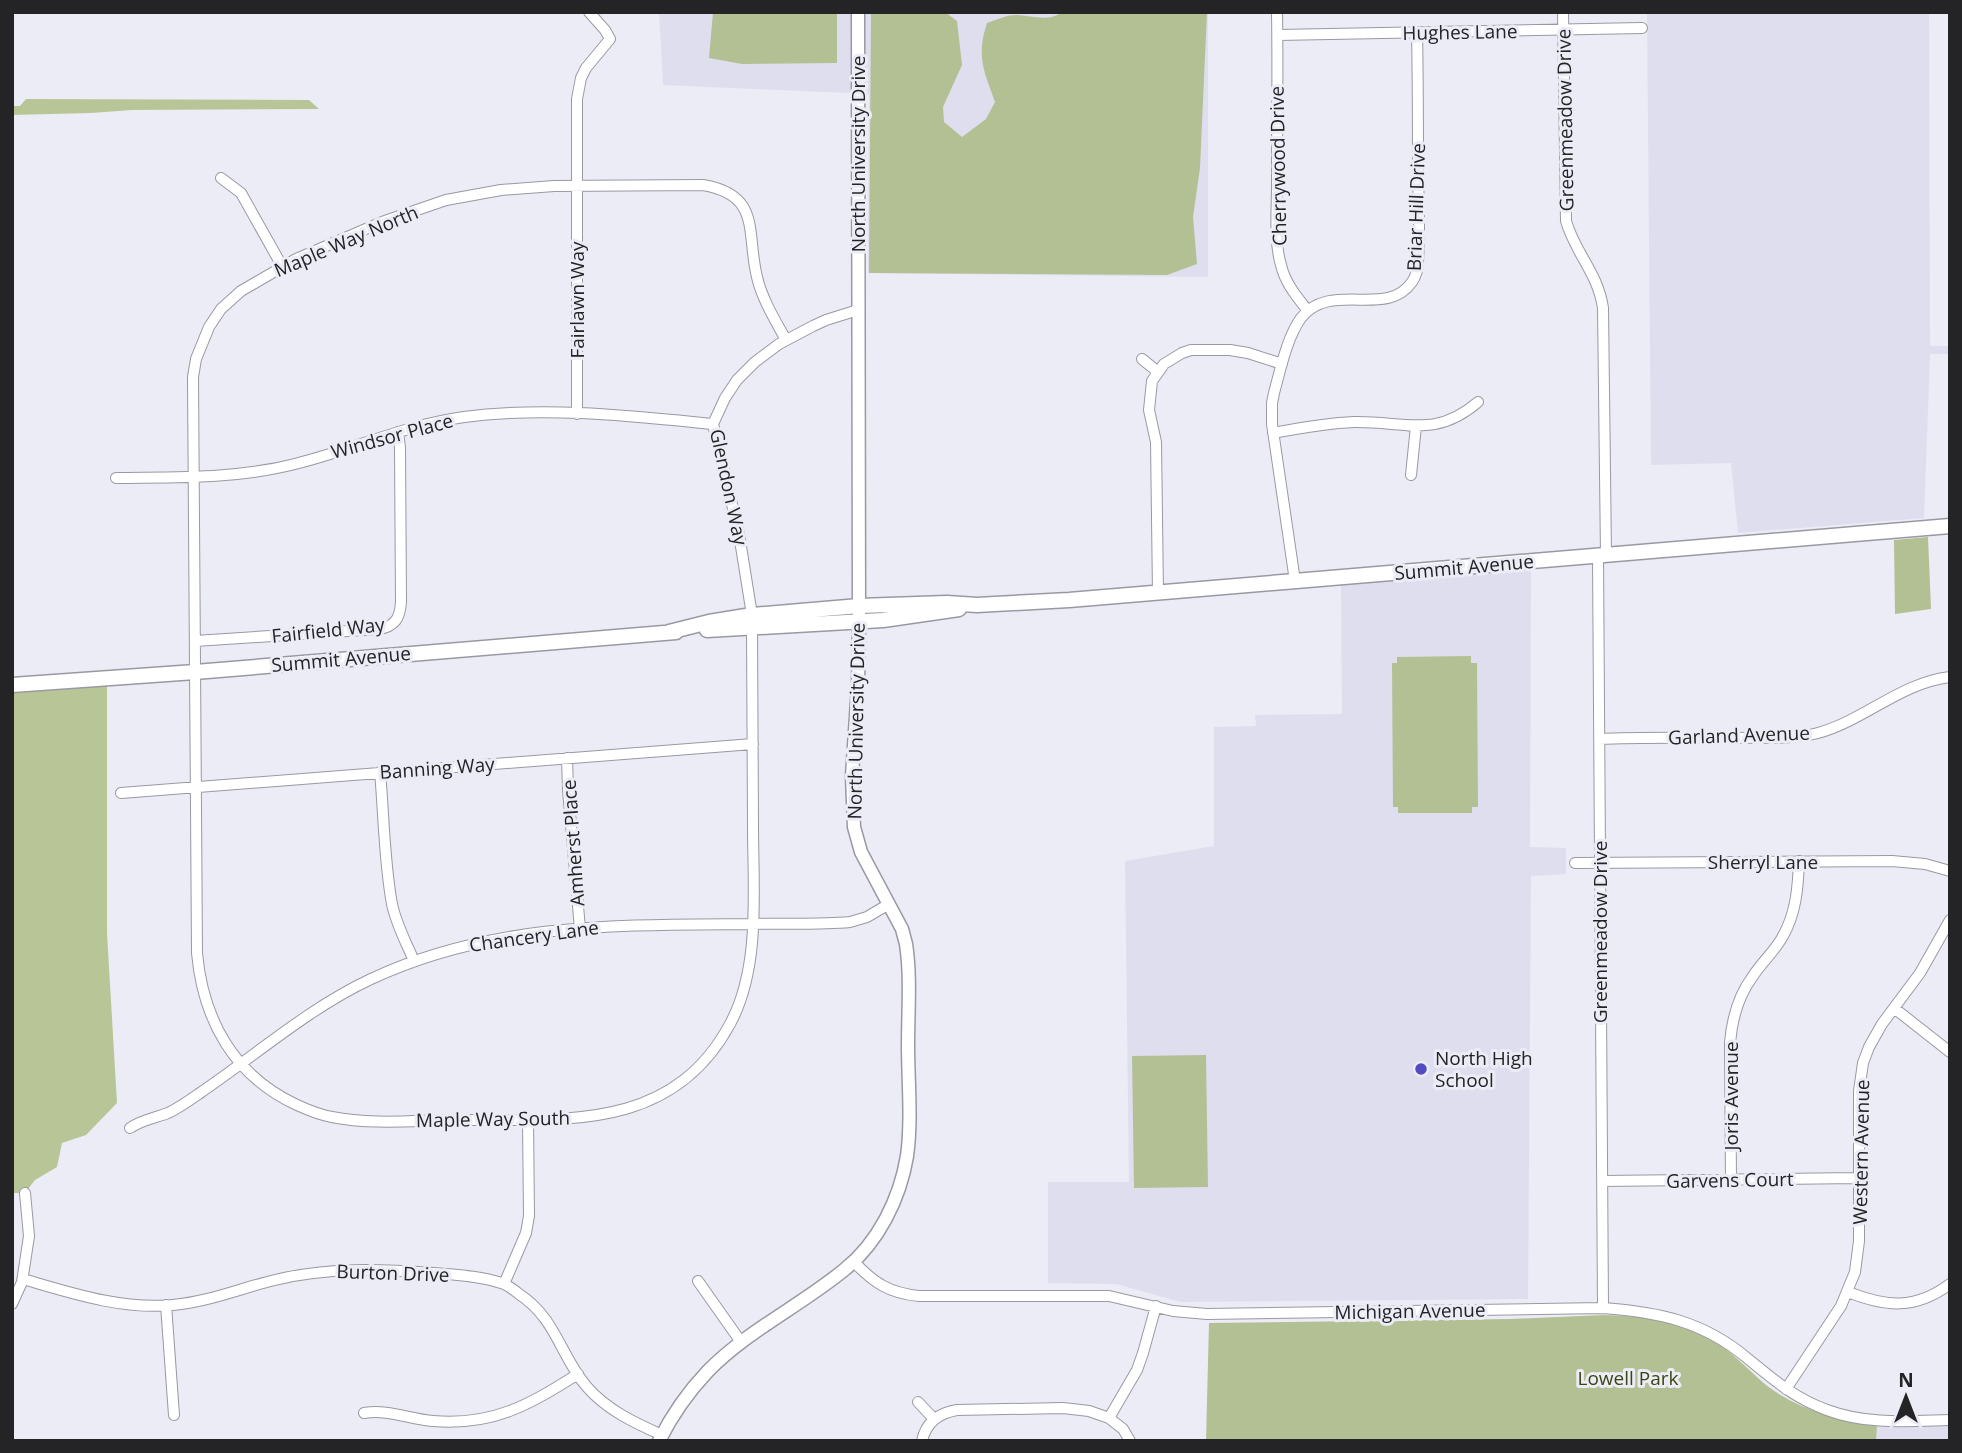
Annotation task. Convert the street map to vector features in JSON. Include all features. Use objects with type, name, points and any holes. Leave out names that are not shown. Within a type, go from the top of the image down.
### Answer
[{"type":"main road","name":"Summit Avenue","points":[[12,685],[669,632],[859,606],[947,603],[977,605],[1158,593],[1950,526]]},
{"type":"main road","name":"Summit Avenue","points":[[752,621],[859,622],[947,612],[977,605]]},
{"type":"street","name":"Fairlawn Way","points":[[578,414],[577,99],[581,78],[592,59],[610,39],[606,30],[589,12]]},
{"type":"street","name":"North University Drive","points":[[661,1438],[680,1404],[698,1381],[741,1342],[854,1262],[890,1211],[902,1177],[908,1140],[908,954],[902,929],[861,852],[854,827],[853,755],[859,622],[858,12]]},
{"type":"street","name":"Cherrywood Drive","points":[[1277,12],[1277,203],[1280,265],[1294,294],[1308,311]]},
{"type":"street","name":"Greenmeadow Drive","points":[[1563,12],[1566,221],[1573,242],[1597,283],[1603,308],[1599,739],[1603,1308]]},
{"type":"street","name":"Hughes Lane","points":[[1278,35],[1642,28]]},
{"type":"street","name":"Briar Hill Drive","points":[[1308,311],[1335,300],[1394,298],[1407,289],[1416,276],[1419,220],[1417,32]]},
{"type":"street","points":[[221,178],[241,193],[282,266]]},
{"type":"street","name":"Maple Way North","points":[[195,672],[193,377],[196,359],[214,318],[230,299],[253,282],[337,240],[446,200],[512,189],[703,185],[720,188],[736,198],[748,217],[759,285],[786,340]]},
{"type":"street","name":"Glendon Way","points":[[752,621],[739,534],[713,424],[737,380],[755,362],[786,340],[826,320],[859,310]]},
{"type":"street","points":[[1296,581],[1273,433],[1272,403],[1282,364],[1299,321],[1308,311]]},
{"type":"street","points":[[1158,593],[1156,442],[1149,410],[1152,381],[1164,364],[1182,353],[1200,349],[1248,353],[1282,364]]},
{"type":"street","points":[[1142,359],[1158,372]]},
{"type":"street","points":[[1273,433],[1340,423],[1373,422],[1416,426],[1443,424],[1466,413],[1478,402]]},
{"type":"street","name":"Windsor Place","points":[[116,478],[244,474],[296,464],[429,423],[492,414],[578,414],[713,424]]},
{"type":"street","points":[[1411,475],[1416,426]]},
{"type":"street","name":"Fairfield Way","points":[[195,641],[378,629],[396,622],[401,602],[398,432]]},
{"type":"street","name":"Maple Way South","points":[[195,672],[199,975],[202,992],[213,1020],[229,1049],[248,1072],[274,1093],[330,1117],[384,1121],[587,1117],[623,1111],[657,1096],[691,1074],[723,1036],[742,998],[749,974],[753,924],[752,621]]},
{"type":"street","name":"Garland Avenue","points":[[1599,739],[1806,735],[1848,722],[1906,689],[1950,677]]},
{"type":"street","name":"Banning Way","points":[[121,793],[753,744]]},
{"type":"street","name":"Amherst Place","points":[[567,758],[580,929]]},
{"type":"street","points":[[380,772],[392,903],[414,961]]},
{"type":"street","name":"Joris Avenue","points":[[1731,1180],[1732,1025],[1735,1011],[1747,985],[1778,944],[1790,921],[1796,900],[1799,861]]},
{"type":"street","name":"Sherryl Lane","points":[[1575,863],[1911,862],[1950,871]]},
{"type":"street","name":"Chancery Lane","points":[[134,1126],[172,1111],[345,993],[414,961],[466,945],[501,937],[580,929],[676,924],[850,922],[867,917],[889,904]]},
{"type":"street","name":"Western Avenue","points":[[1786,1389],[1826,1331],[1848,1292],[1855,1272],[1858,1252],[1860,1078],[1869,1047],[1882,1024],[1920,973],[1950,920]]},
{"type":"street","points":[[1894,1008],[1950,1052]]},
{"type":"street","points":[[504,1284],[526,1233],[529,1216],[528,1120]]},
{"type":"street","name":"Garvens Court","points":[[1602,1181],[1858,1178]]},
{"type":"street","points":[[12,1304],[23,1279],[29,1236],[25,1193]]},
{"type":"street","name":"Michigan Avenue","points":[[854,1262],[880,1285],[896,1293],[908,1295],[1095,1295],[1119,1297],[1190,1313],[1603,1308],[1656,1313],[1697,1326],[1726,1342],[1786,1389],[1827,1410],[1882,1421],[1950,1420]]},
{"type":"street","name":"Burton Drive","points":[[23,1279],[111,1302],[166,1305],[201,1301],[273,1280],[336,1270],[389,1270],[467,1276],[504,1284],[533,1304],[544,1316],[578,1374],[604,1404],[661,1438]]},
{"type":"street","points":[[698,1281],[741,1342]]},
{"type":"street","points":[[1848,1292],[1869,1300],[1897,1304],[1935,1294],[1950,1284]]},
{"type":"street","points":[[166,1305],[174,1415]]},
{"type":"street","points":[[1109,1418],[1137,1370],[1156,1306]]},
{"type":"street","points":[[364,1413],[389,1412],[434,1421],[486,1418],[528,1404],[578,1374]]},
{"type":"street","points":[[918,1402],[934,1419]]},
{"type":"street","points":[[922,1441],[924,1431],[934,1419],[945,1412],[1063,1408],[1090,1410],[1109,1418],[1123,1429],[1130,1441]]},
{"type":"shaded area","points":[[659,12],[1208,12],[1208,277],[868,273],[869,94],[663,85]]},
{"type":"shaded area","points":[[1647,12],[1929,12],[1930,346],[1950,346],[1950,354],[1930,354],[1924,518],[1738,533],[1731,463],[1651,465]]},
{"type":"shaded area","points":[[1531,569],[1530,847],[1566,848],[1566,874],[1531,876],[1528,1299],[1181,1302],[1116,1284],[1048,1283],[1048,1182],[1129,1182],[1125,861],[1214,846],[1214,727],[1256,726],[1255,715],[1342,714],[1341,585]]},
{"type":"shaded area","points":[[1877,1426],[1950,1426],[1950,1441],[1876,1441]]},
{"type":"green space","points":[[713,12],[837,12],[837,63],[742,64],[709,58]]},
{"type":"green space","points":[[871,12],[945,12],[957,21],[962,65],[943,107],[944,122],[962,137],[986,119],[995,102],[982,55],[987,23],[1012,15],[1045,18],[1062,12],[1207,12],[1200,168],[1193,217],[1197,264],[1167,275],[869,273]]},
{"type":"green space","points":[[26,99],[309,100],[319,109],[132,110],[12,115],[12,106],[20,106]]},
{"type":"green space","points":[[1928,537],[1931,609],[1895,614],[1894,540]]},
{"type":"green space","points":[[1471,656],[1471,663],[1477,663],[1478,807],[1472,807],[1472,813],[1398,813],[1398,807],[1393,807],[1392,663],[1397,663],[1397,657]]},
{"type":"green space","points":[[107,686],[107,933],[117,1103],[86,1135],[62,1143],[57,1167],[35,1180],[25,1193],[12,1193],[12,693]]},
{"type":"green space","points":[[1206,1055],[1208,1187],[1134,1188],[1132,1056]]},
{"type":"green space","name":"Lowell Park","points":[[1603,1315],[1659,1320],[1699,1333],[1727,1350],[1766,1385],[1791,1401],[1833,1417],[1877,1426],[1876,1441],[1206,1441],[1209,1323],[1510,1319]]},
{"type":"place","name":"North High School","points":[[1421,1069]]}]
